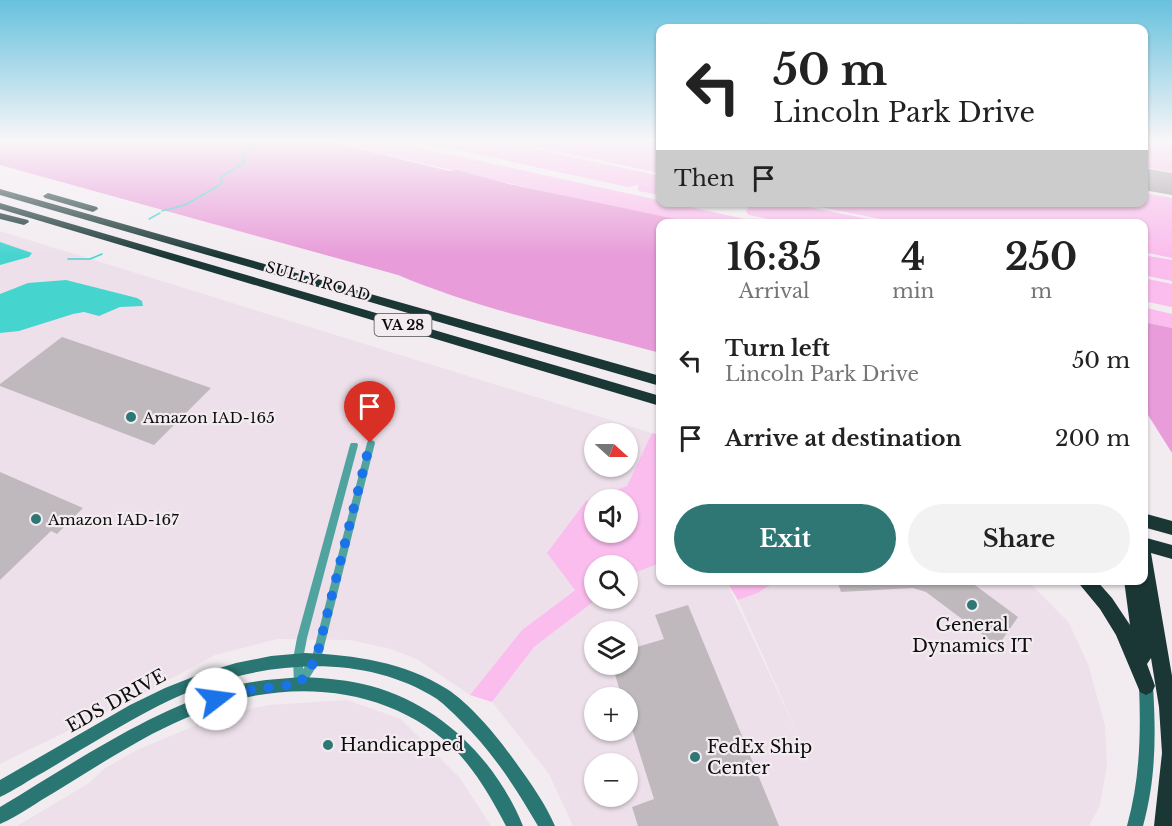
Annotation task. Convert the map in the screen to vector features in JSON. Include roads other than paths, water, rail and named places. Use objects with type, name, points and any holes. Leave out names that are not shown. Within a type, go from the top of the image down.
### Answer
[{"type":"highway","points":[[0,182],[169,234],[195,248]]},
{"type":"highway","name":"SULLY ROAD","points":[[0,192],[656,380]]},
{"type":"highway","name":"SULLY ROAD","points":[[0,206],[656,400]]},
{"type":"highway","points":[[0,216],[98,242],[153,251]]},
{"type":"highway","points":[[1148,521],[1172,528]]},
{"type":"highway","points":[[1148,545],[1172,552]]},
{"type":"highway","points":[[1089,585],[1109,607],[1127,635],[1146,686]]},
{"type":"highway","points":[[1138,586],[1146,686]]},
{"type":"highway","points":[[1138,586],[1168,707],[1172,753],[1166,826]]},
{"type":"highway","points":[[1166,826],[1172,815]]},
{"type":"street","points":[[299,684],[316,659],[370,443]]},
{"type":"street","points":[[299,684],[298,659],[354,445]]},
{"type":"street","name":"EDS DRIVE","points":[[0,789],[167,694],[231,671],[298,659],[316,659],[372,666],[441,693],[491,741],[512,768],[547,826]]},
{"type":"street","points":[[0,816],[149,729],[198,705],[249,690],[299,684],[359,690],[392,700],[419,714],[461,746],[484,772],[515,826]]},
{"type":"street","points":[[1135,826],[1149,761],[1146,686]]},
{"type":"water","points":[[0,242],[32,253],[29,257],[0,265]]},
{"type":"water","points":[[66,280],[137,298],[142,301],[143,306],[120,307],[99,316],[84,312],[73,314],[19,331],[0,333],[0,294],[28,283]]},
{"type":"waterway","points":[[162,211],[185,205],[218,186],[222,182],[221,179]]},
{"type":"waterway","points":[[149,219],[160,213]]},
{"type":"waterway","points":[[68,259],[90,259],[102,254]]},
{"type":"place","name":"Amazon IAD-165","points":[[131,417]]},
{"type":"place","name":"Amazon IAD-167","points":[[36,519]]},
{"type":"place","name":"General Dynamics IT","points":[[972,605]]},
{"type":"place","name":"Handicapped","points":[[328,745]]},
{"type":"place","name":"FedEx Ship Center","points":[[695,757]]}]
